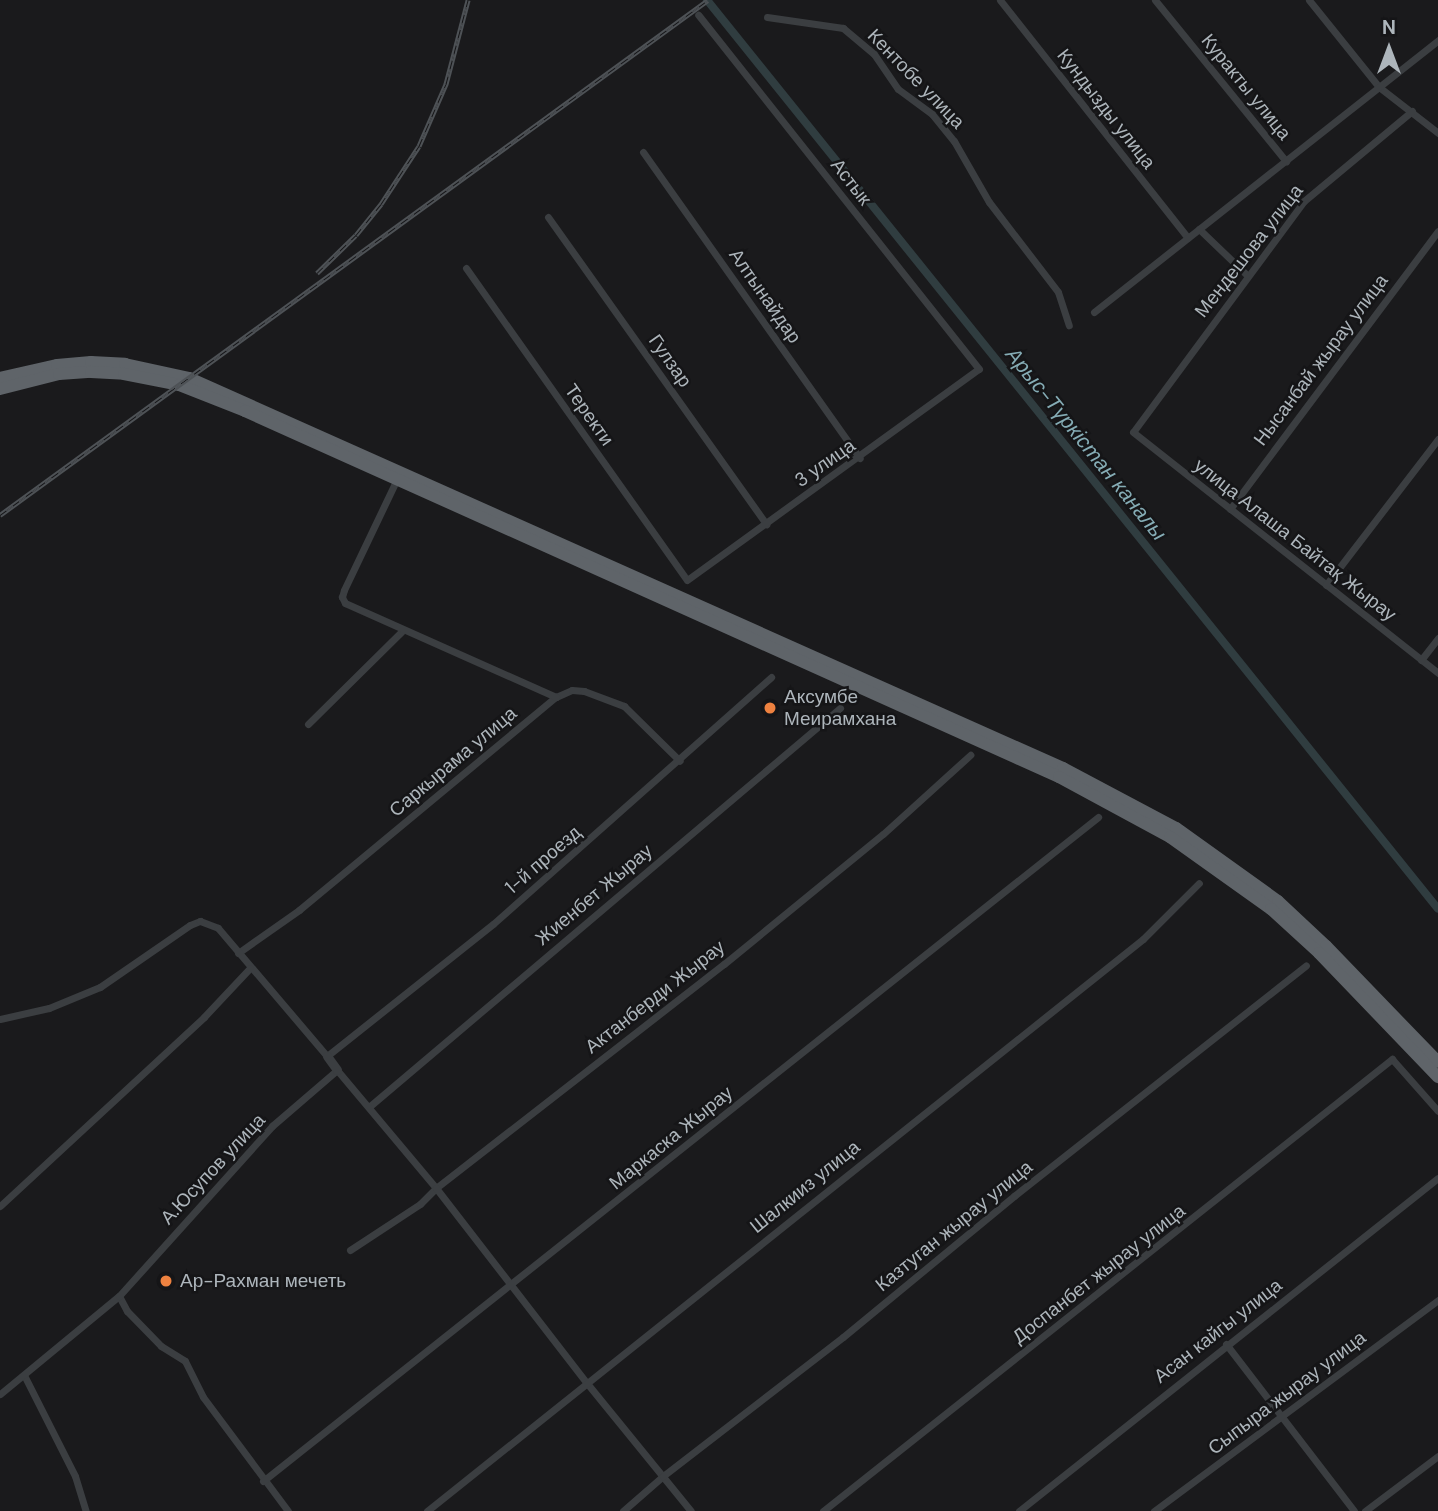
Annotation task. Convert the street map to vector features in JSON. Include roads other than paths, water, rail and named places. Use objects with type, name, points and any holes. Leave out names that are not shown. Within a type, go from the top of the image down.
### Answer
[{"type":"highway","points":[[0,378],[57,365],[91,362],[154,368],[207,384],[1063,768],[1176,828],[1278,901],[1335,955],[1438,1062]]},
{"type":"highway","points":[[0,389],[59,374],[102,373],[152,378],[212,397],[986,743],[1119,807],[1170,837],[1271,909],[1319,953],[1438,1077]]},
{"type":"street","name":"Кундызды улица","points":[[1000,0],[1188,238]]},
{"type":"street","name":"Куракты улица","points":[[1156,0],[1286,161]]},
{"type":"street","points":[[1309,0],[1379,86],[1438,133]]},
{"type":"street","name":"Астык","points":[[698,15],[979,369]]},
{"type":"street","name":"Кентобе улица","points":[[767,17],[843,28],[874,54],[898,89],[932,114],[954,141],[989,202],[1058,292],[1069,325]]},
{"type":"street","points":[[1094,312],[1438,40]]},
{"type":"street","name":"Мендешова улица","points":[[1133,432],[1304,201],[1412,111]]},
{"type":"street","name":"Алтынайдар","points":[[643,152],[860,458]]},
{"type":"street","name":"Гулзар","points":[[548,217],[766,524]]},
{"type":"street","points":[[1199,229],[1247,275]]},
{"type":"street","name":"Нысанбай жырау улица","points":[[1230,509],[1438,232]]},
{"type":"street","name":"Теректи","points":[[466,268],[687,580]]},
{"type":"street","name":"3 улица","points":[[687,580],[860,458],[979,369]]},
{"type":"street","name":"улица Алаша Байтақ Жырау","points":[[1133,432],[1438,673]]},
{"type":"street","points":[[1326,585],[1438,439]]},
{"type":"street","name":"Саркырама улица","points":[[238,953],[299,910],[556,697],[402,631],[345,603],[342,597],[397,479]]},
{"type":"street","points":[[308,724],[402,631]]},
{"type":"street","points":[[1421,660],[1438,638]]},
{"type":"street","name":"1-й проезд","points":[[327,1056],[494,924],[680,761],[771,677]]},
{"type":"street","points":[[556,697],[572,691],[584,691],[624,706],[680,761]]},
{"type":"street","name":"Жиенбет Жырау","points":[[370,1106],[840,708]]},
{"type":"street","name":"Актанберди Жырау","points":[[350,1250],[420,1204],[436,1188],[724,964],[883,834],[970,755]]},
{"type":"street","name":"Маркаска Жырау","points":[[263,1481],[1098,817]]},
{"type":"street","name":"Шалкииз улица","points":[[427,1511],[1143,939],[1199,883]]},
{"type":"street","points":[[0,1020],[49,1008],[100,987],[190,925],[200,921],[218,928],[370,1106],[586,1382],[691,1511]]},
{"type":"street","name":"Казтуган жырау улица","points":[[623,1511],[663,1476],[843,1337],[1014,1196],[1306,965]]},
{"type":"street","points":[[0,1206],[204,1017],[250,968]]},
{"type":"street","name":"Доспанбет жырау улица","points":[[823,1511],[1392,1059],[1438,1111]]},
{"type":"street","name":"А.Юсупов улица","points":[[0,1394],[119,1296],[272,1126],[338,1070]]},
{"type":"street","name":"Асан кайгы улица","points":[[1019,1511],[1438,1178]]},
{"type":"street","points":[[119,1296],[127,1311],[160,1346],[185,1361],[203,1397],[263,1481],[288,1511]]},
{"type":"street","name":"Сыпыра жырау улица","points":[[1154,1511],[1438,1300]]},
{"type":"street","points":[[1226,1344],[1354,1511]]},
{"type":"street","points":[[23,1375],[75,1476],[86,1511]]},
{"type":"street","points":[[1365,1511],[1438,1456]]},
{"type":"waterway","name":"Арыс-Түркістан каналы","points":[[707,0],[1438,909]]},
{"type":"railway","points":[[317,273],[356,235],[381,204],[419,146],[446,84],[468,0]]},
{"type":"railway","points":[[0,515],[708,0]]},
{"type":"place","name":"Аксумбе Меирамхана","points":[[770,708]]},
{"type":"place","name":"Ар-Рахман мечеть","points":[[166,1281]]}]
